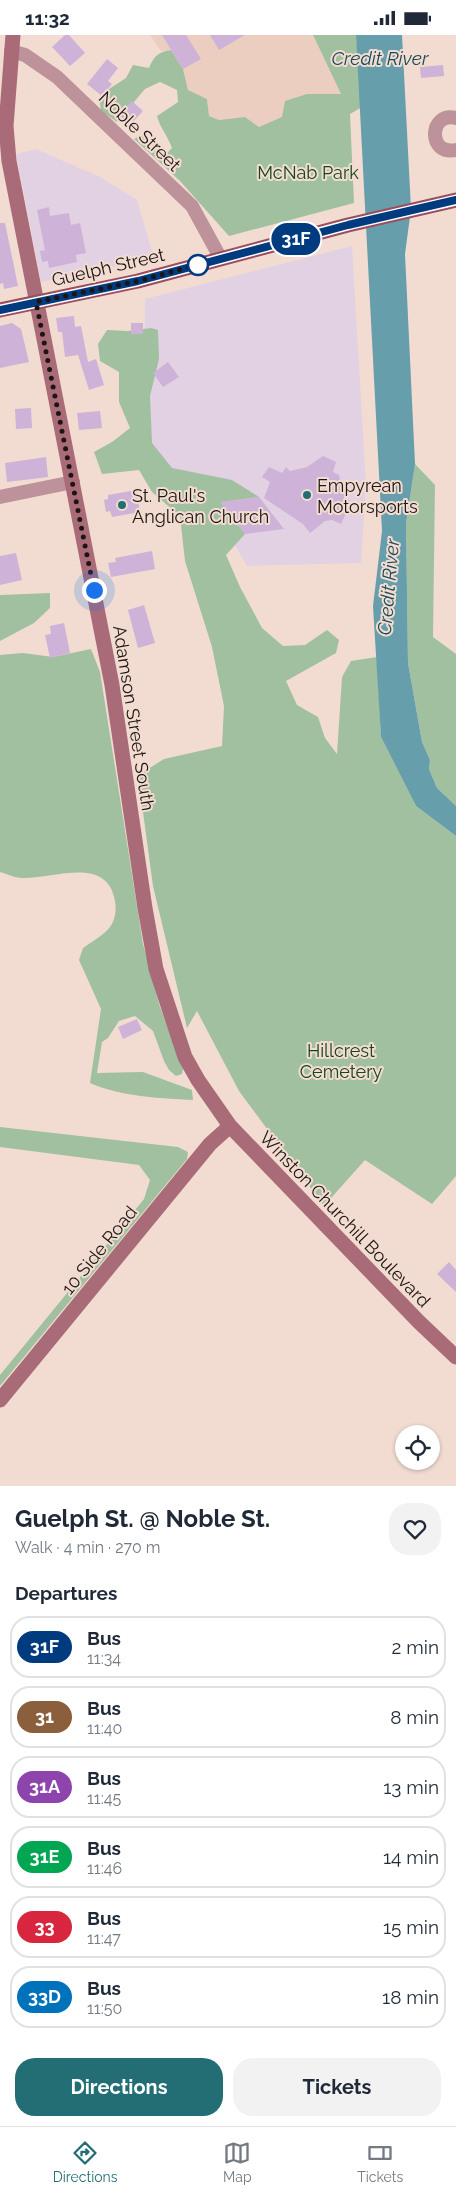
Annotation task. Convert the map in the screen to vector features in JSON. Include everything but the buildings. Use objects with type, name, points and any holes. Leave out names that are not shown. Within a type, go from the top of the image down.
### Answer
[{"type":"main road","name":"Adamson Street South","points":[[13,35],[6,126],[9,161],[112,685],[145,909],[156,969],[186,1057],[198,1080],[230,1126]]},
{"type":"main road","name":"Guelph Street","points":[[0,310],[138,281],[348,225],[456,200]]},
{"type":"main road","name":"Winston Churchill Boulevard","points":[[230,1126],[419,1322],[456,1357]]},
{"type":"main road","name":"10 Side Road","points":[[0,1400],[210,1144],[230,1126]]},
{"type":"street","name":"Noble Street","points":[[11,51],[25,55],[57,77],[192,206],[221,259]]},
{"type":"street","points":[[456,118],[442,119],[437,123],[434,133],[434,139],[441,148],[456,149]]},
{"type":"street","points":[[0,497],[73,482]]},
{"type":"shaded area","points":[[150,35],[313,35],[341,94],[259,127],[245,117],[219,120],[209,116],[207,99],[188,90],[183,69],[171,50],[161,51]]},
{"type":"shaded area","points":[[36,149],[100,177],[137,200],[154,258],[41,282],[16,154]]},
{"type":"shaded area","points":[[352,246],[366,485],[361,563],[247,566],[211,504],[149,455],[144,405],[145,299]]},
{"type":"green space","name":"McNab Park","points":[[313,35],[356,35],[362,107],[350,114],[354,203],[229,236],[180,181],[134,139],[144,134],[165,155],[172,148],[157,116],[178,102],[177,90],[160,82],[145,89],[117,122],[101,111],[100,103],[109,89],[126,78],[133,65],[149,68],[157,55],[171,50],[183,69],[188,90],[207,99],[209,116],[219,120],[245,117],[259,127],[282,117],[285,101],[307,94],[341,94]]},
{"type":"green space","name":"Hillcrest Cemetery","points":[[151,328],[158,330],[159,359],[150,396],[152,443],[172,468],[232,480],[259,497],[221,502],[245,534],[226,555],[240,587],[262,628],[283,646],[305,645],[327,630],[339,640],[336,653],[286,681],[297,705],[318,717],[325,738],[337,754],[342,677],[351,661],[377,657],[381,737],[416,806],[456,836],[456,1176],[432,1204],[365,1160],[324,1206],[239,1091],[197,1011],[187,1028],[153,886],[138,775],[164,759],[222,746],[224,706],[212,647],[185,561],[180,516],[152,492],[139,470],[102,474],[94,452],[112,442],[130,428],[119,402],[119,372],[100,361],[98,344],[107,330],[128,331]]},
{"type":"green space","points":[[415,464],[435,485],[433,637],[456,654],[456,806],[437,788],[429,769],[430,760],[422,742],[408,663],[406,524]]},
{"type":"green space","points":[[50,593],[50,608],[34,623],[0,641],[0,595]]},
{"type":"green space","points":[[91,649],[100,672],[143,944],[159,1004],[183,1069],[182,1074],[176,1076],[169,1070],[153,1031],[135,1016],[119,1021],[108,1038],[102,1042],[97,1073],[143,1072],[192,1090],[193,1100],[128,1094],[90,1083],[101,1009],[79,960],[83,948],[102,935],[111,925],[114,918],[116,911],[115,901],[110,887],[102,878],[91,874],[78,873],[22,878],[0,872],[0,655],[23,653],[53,657]]},
{"type":"green space","points":[[0,1127],[178,1147],[188,1152],[187,1159],[0,1386],[0,1375],[144,1199],[150,1180],[139,1165],[0,1147]]},
{"type":"water","name":"Credit River","points":[[356,35],[402,35],[411,209],[405,254],[415,464],[406,524],[408,663],[422,742],[430,760],[429,769],[437,788],[456,806],[456,836],[416,806],[381,737],[373,606],[382,531]]},
{"type":"bus line","name":"31F","points":[[0,310],[138,281],[348,225],[456,200]]},
{"type":"place","name":"Empyrean Motorsports","points":[[307,495]]},
{"type":"place","name":"St. Paul's Anglican Church","points":[[122,505]]},
{"type":"route","points":[[94,590],[36,302],[138,281],[204,263],[198,265]]}]
